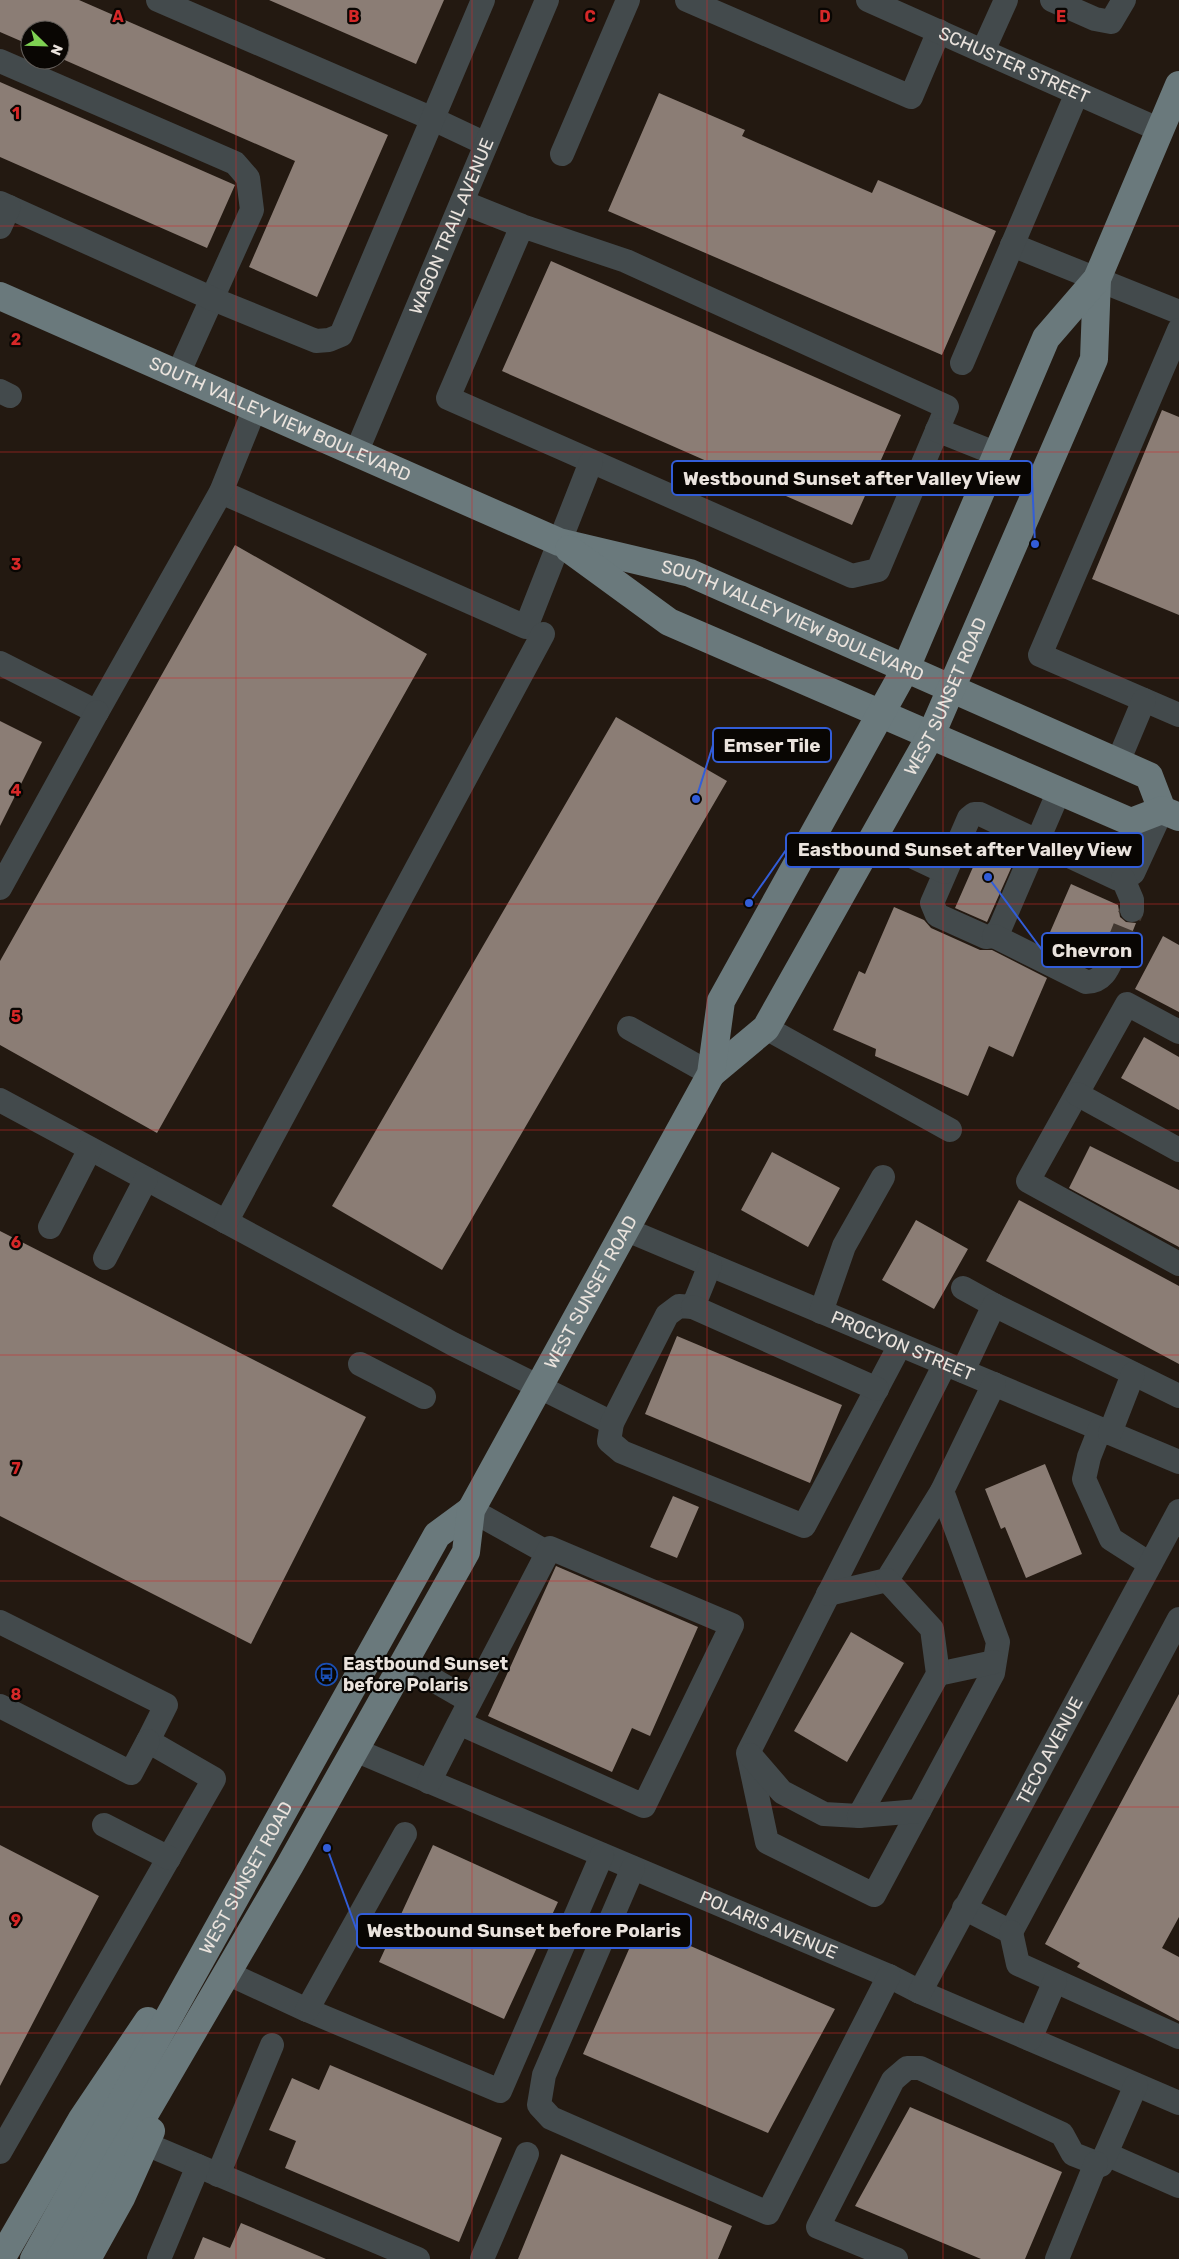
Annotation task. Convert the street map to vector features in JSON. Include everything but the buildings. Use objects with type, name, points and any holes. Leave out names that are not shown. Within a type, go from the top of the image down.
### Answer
[{"type":"main road","name":"WEST SUNSET ROAD","points":[[60,2259],[227,1973],[466,1552],[471,1510],[627,1230],[711,1074],[721,1001],[906,668],[1046,338],[1097,279],[1179,85]]},
{"type":"main road","name":"WEST SUNSET ROAD","points":[[711,1074],[766,1028],[931,735],[953,689],[1094,359],[1097,279]]},
{"type":"main road","name":"SOUTH VALLEY VIEW BOULEVARD","points":[[0,296],[560,542],[690,573],[906,668],[1150,776],[1171,813],[1131,822],[669,622],[560,542]]},
{"type":"main road","name":"WEST SUNSET ROAD","points":[[34,2259],[437,1535],[471,1510]]},
{"type":"main road","points":[[3,2250],[82,2119],[254,1864]]},
{"type":"main road","points":[[87,2259],[121,2198],[207,2006]]},
{"type":"street","points":[[158,0],[433,118],[486,144]]},
{"type":"street","points":[[3,212],[316,341],[329,340],[341,335],[483,0]]},
{"type":"street","name":"WAGON TRAIL AVENUE","points":[[356,453],[547,0]]},
{"type":"street","points":[[562,154],[628,0]]},
{"type":"street","points":[[687,0],[726,8],[911,97],[939,32]]},
{"type":"street","name":"SCHUSTER STREET","points":[[868,0],[1160,130]]},
{"type":"street","points":[[983,51],[1006,0]]},
{"type":"street","points":[[1052,0],[1095,18],[1111,22],[1124,0]]},
{"type":"street","points":[[0,61],[235,163],[248,178],[252,210],[178,374]]},
{"type":"street","points":[[962,363],[1077,93]]},
{"type":"street","points":[[462,202],[522,226],[626,261],[947,407],[878,570],[852,576],[448,398],[522,226]]},
{"type":"street","points":[[1012,245],[1179,312]]},
{"type":"street","points":[[1179,330],[1040,655],[1179,715]]},
{"type":"street","points":[[0,888],[221,492],[255,408]]},
{"type":"street","points":[[937,430],[997,454]]},
{"type":"street","points":[[221,492],[526,627],[591,462]]},
{"type":"street","points":[[226,1222],[543,634]]},
{"type":"street","points":[[0,663],[98,712]]},
{"type":"street","points":[[1118,762],[1144,700]]},
{"type":"street","points":[[994,936],[1000,928],[1059,791]]},
{"type":"street","points":[[1123,879],[1133,873],[1171,813]]},
{"type":"street","points":[[1116,950],[1106,972],[1093,982],[1086,982],[994,936],[986,937],[937,915],[932,903],[969,818],[974,814],[980,814],[1123,879],[1132,900],[1132,910]]},
{"type":"street","points":[[873,838],[945,872]]},
{"type":"street","points":[[1179,1032],[1127,1004],[1028,1181],[1179,1264]]},
{"type":"street","points":[[629,1028],[711,1074]]},
{"type":"street","points":[[766,1028],[950,1130]]},
{"type":"street","points":[[1077,1094],[1179,1150]]},
{"type":"street","points":[[0,1100],[453,1344],[612,1423]]},
{"type":"street","points":[[50,1227],[90,1149]]},
{"type":"street","points":[[821,1312],[844,1246],[883,1177]]},
{"type":"street","points":[[105,1258],[146,1179]]},
{"type":"street","name":"PROCYON STREET","points":[[627,1230],[1179,1462]]},
{"type":"street","points":[[693,1307],[710,1265]]},
{"type":"street","points":[[963,1288],[1179,1396]]},
{"type":"street","points":[[942,1491],[998,1642],[993,1673],[874,1895],[767,1842],[748,1753],[847,1554],[954,1367],[994,1305]]},
{"type":"street","points":[[877,1389],[693,1307],[679,1306],[667,1315],[612,1423],[609,1441],[622,1452],[804,1526],[877,1389],[900,1345]]},
{"type":"street","points":[[360,1364],[424,1397]]},
{"type":"street","points":[[1133,1374],[1105,1431],[1089,1457],[1084,1478],[1111,1539],[1150,1564]]},
{"type":"street","points":[[828,1594],[887,1580],[942,1491],[994,1384]]},
{"type":"street","points":[[471,1510],[548,1553]]},
{"type":"street","name":"TECO AVENUE","points":[[920,1992],[1179,1511]]},
{"type":"street","points":[[429,1782],[458,1722],[550,1548],[732,1625],[644,1806],[458,1722]]},
{"type":"street","points":[[859,1816],[938,1674],[932,1629],[887,1580]]},
{"type":"street","points":[[1179,1619],[1010,1932],[1018,1964],[1179,2038]]},
{"type":"street","points":[[0,1622],[166,1705],[131,1773],[0,1706]]},
{"type":"street","points":[[938,1674],[994,1662]]},
{"type":"street","points":[[404,1663],[470,1701]]},
{"type":"street","points":[[0,2152],[214,1779],[148,1741]]},
{"type":"street","name":"POLARIS AVENUE","points":[[355,1750],[889,1976],[920,1992],[1178,2101]]},
{"type":"street","points":[[748,1753],[782,1792],[824,1814],[859,1816],[919,1811]]},
{"type":"street","points":[[104,1825],[169,1858]]},
{"type":"street","points":[[306,2010],[404,1834]]},
{"type":"street","points":[[227,1973],[306,2010],[500,2091],[602,1855]]},
{"type":"street","points":[[633,1868],[544,2075],[539,2105],[551,2118],[768,2213],[889,1976]]},
{"type":"street","points":[[964,1908],[1010,1932]]},
{"type":"street","points":[[1030,2039],[1055,1981]]},
{"type":"street","points":[[159,2259],[208,2170],[272,2045]]},
{"type":"street","points":[[896,2259],[818,2226],[893,2080],[907,2068],[920,2068],[1062,2134],[1073,2154],[1101,2159],[1179,2186]]},
{"type":"street","points":[[1057,2259],[1136,2084]]},
{"type":"street","points":[[146,2144],[418,2259]]},
{"type":"street","points":[[482,2259],[527,2154]]},
{"type":"tunnel","points":[[1116,950],[1132,910]]},
{"type":"place","name":"Westbound Sunset after Valley View","points":[[1035,544]]},
{"type":"place","name":"Emser Tile","points":[[696,799]]},
{"type":"place","name":"Chevron","points":[[988,877]]},
{"type":"place","name":"Eastbound Sunset after Valley View","points":[[749,903]]},
{"type":"place","name":"Eastbound Sunset before Polaris","points":[[327,1674]]},
{"type":"place","name":"Westbound Sunset before Polaris","points":[[327,1848]]}]
